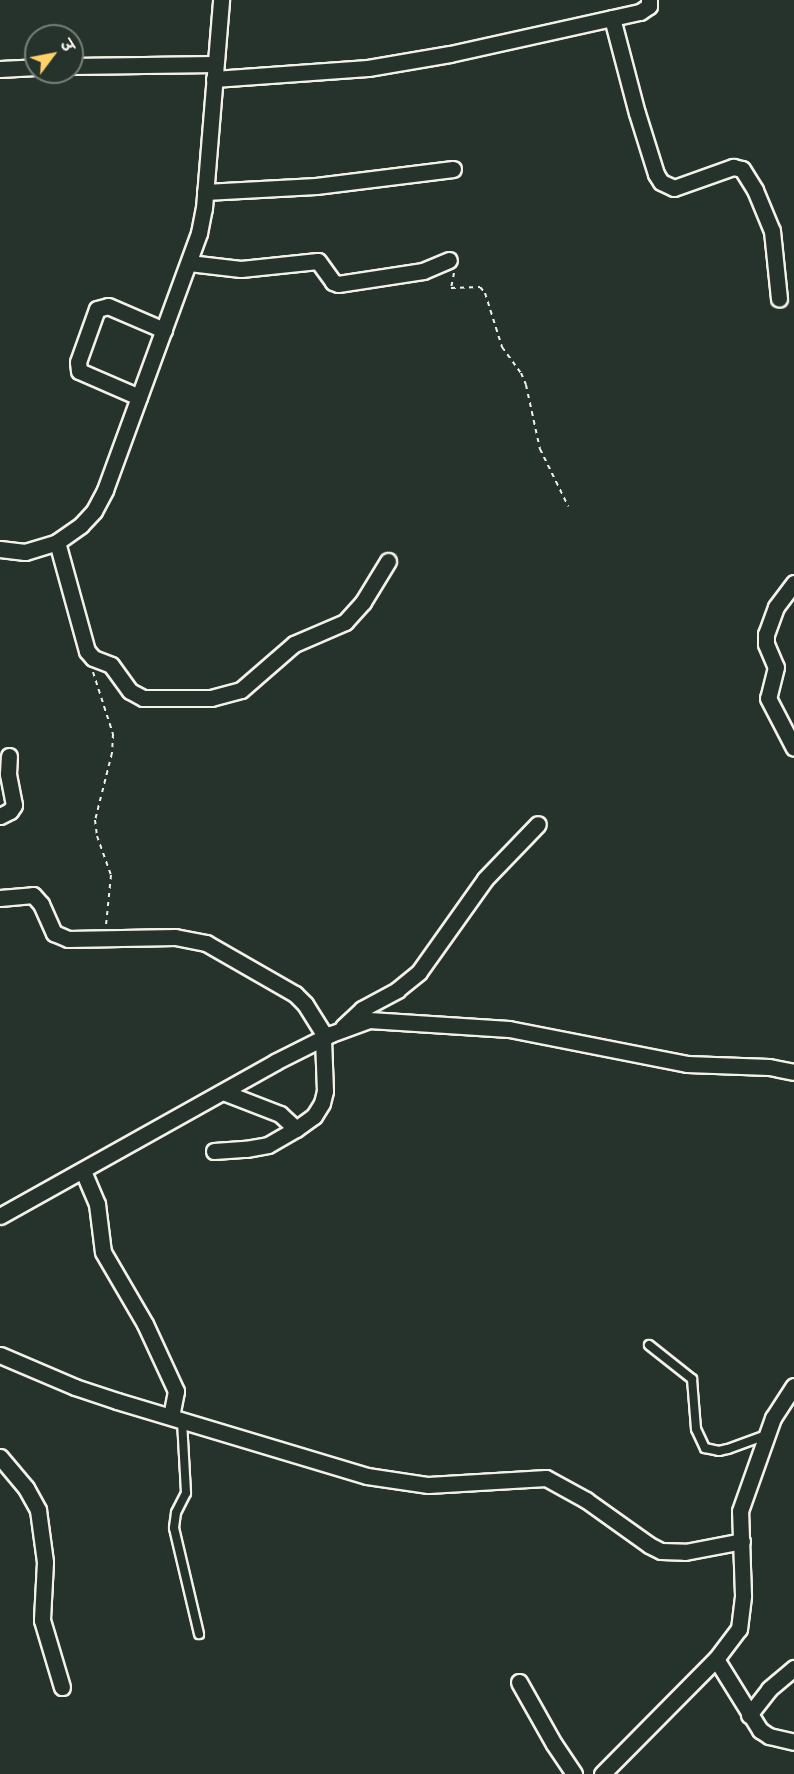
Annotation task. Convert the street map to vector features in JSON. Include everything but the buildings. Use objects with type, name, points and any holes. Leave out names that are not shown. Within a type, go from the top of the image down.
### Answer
[{"type":"street","points":[[0,549],[25,552],[57,542],[81,525],[94,511],[105,490],[200,233],[220,0]]},
{"type":"street","points":[[84,66],[214,71],[368,68],[450,54],[646,10],[649,0]]},
{"type":"street","points":[[612,18],[656,174],[662,182],[674,188],[733,167],[742,169],[755,190],[772,231],[779,299]]},
{"type":"street","points":[[0,69],[24,68]]},
{"type":"street","points":[[205,192],[316,186],[453,169]]},
{"type":"street","points":[[189,263],[241,269],[318,261],[333,282],[338,284],[423,271],[449,260]]},
{"type":"street","points":[[139,397],[80,371],[78,362],[97,309],[108,306],[164,330]]},
{"type":"street","points":[[57,542],[89,655],[111,665],[130,691],[139,697],[194,699],[232,694],[249,685],[294,644],[345,622],[363,602],[388,561]]},
{"type":"street","points":[[794,583],[776,607],[766,634],[766,644],[776,668],[768,698],[794,748]]},
{"type":"street","points":[[0,816],[10,811],[14,805],[8,774],[9,756]]},
{"type":"street","points":[[329,1035],[362,1009],[397,990],[418,972],[485,879],[538,824]]},
{"type":"street","points":[[0,898],[33,895],[41,904],[50,928],[59,936],[175,937],[206,943],[295,994],[305,1004],[329,1035],[324,1097],[314,1116],[296,1129],[257,1148],[214,1151]]},
{"type":"street","points":[[0,1216],[329,1035],[369,1020],[509,1029],[687,1064],[769,1067],[794,1072]]},
{"type":"street","points":[[223,1092],[280,1114],[296,1129]]},
{"type":"street","points":[[83,1171],[97,1204],[103,1252],[146,1324],[174,1384],[177,1419]]},
{"type":"street","points":[[0,1355],[75,1387],[297,1457],[399,1482],[453,1485],[546,1479],[586,1500],[649,1545],[662,1551],[685,1552],[742,1541]]},
{"type":"street","points":[[602,1774],[716,1659],[738,1629],[743,1595],[740,1511],[780,1403],[794,1386]]},
{"type":"street","points":[[0,1457],[26,1488],[38,1510],[45,1562],[42,1620],[62,1687]]},
{"type":"street","points":[[716,1659],[748,1715],[760,1730],[769,1736],[794,1742]]},
{"type":"street","points":[[748,1715],[769,1689],[794,1668]]},
{"type":"street","points":[[519,1682],[574,1774]]},
{"type":"lane","points":[[649,1345],[692,1379],[696,1429],[705,1448],[719,1451],[728,1449],[767,1434]]},
{"type":"lane","points":[[177,1419],[186,1493],[176,1513],[174,1528],[199,1634]]},
{"type":"path","points":[[449,260],[454,261],[456,267],[451,288],[480,287],[485,293],[502,347],[521,373],[526,385],[540,449],[568,506]]},
{"type":"path","points":[[89,655],[113,734],[112,753],[95,820],[97,836],[111,875],[105,938]]}]
